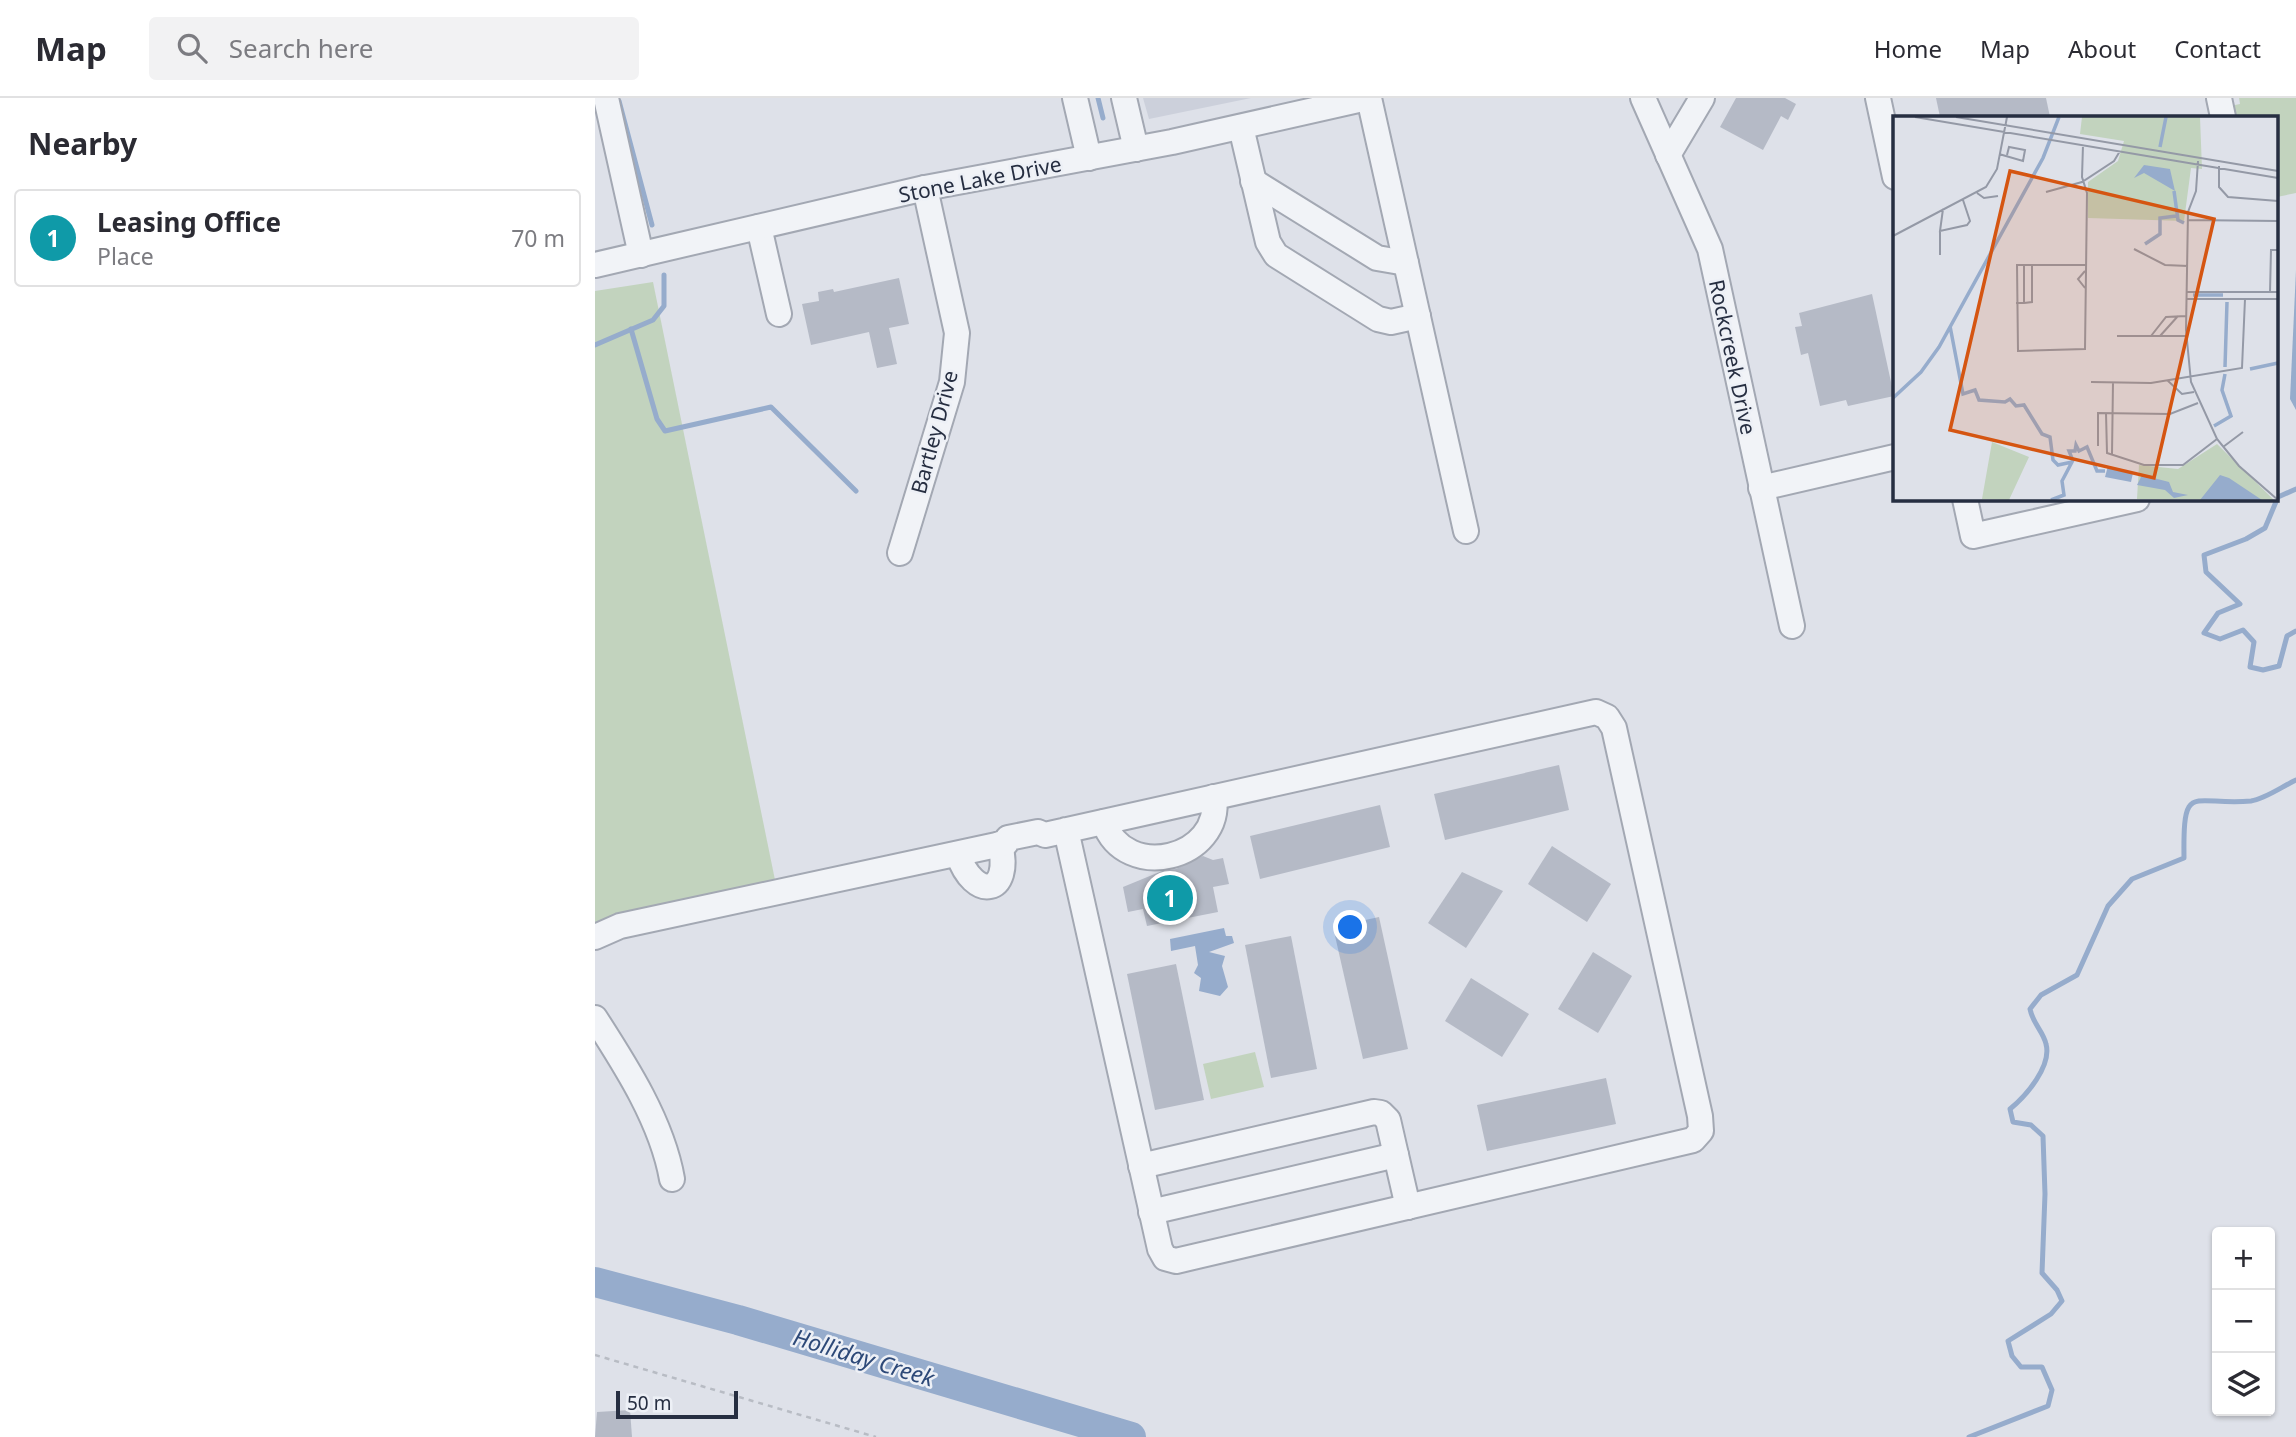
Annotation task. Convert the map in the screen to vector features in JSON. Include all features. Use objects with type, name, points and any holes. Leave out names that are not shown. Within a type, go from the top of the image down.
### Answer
[{"type":"street","points":[[606,98],[641,255]]},
{"type":"street","points":[[1075,98],[1089,158]]},
{"type":"street","points":[[1124,98],[1136,149]]},
{"type":"street","points":[[1368,98],[1466,531]]},
{"type":"street","name":"Stone Lake Drive","points":[[595,265],[925,188],[1136,149],[1368,98]]},
{"type":"street","name":"Rockcreek Drive","points":[[1643,98],[1710,249],[1791,626]]},
{"type":"street","points":[[1668,155],[1702,98]]},
{"type":"street","points":[[1878,98],[1893,168]]},
{"type":"street","points":[[2219,98],[2223,116]]},
{"type":"street","points":[[1241,127],[1268,242],[1276,255],[1378,319],[1391,321],[1418,316]]},
{"type":"street","points":[[1253,181],[1377,258],[1406,263]]},
{"type":"street","name":"Bartley Drive","points":[[901,552],[951,382],[957,333],[925,188]]},
{"type":"street","points":[[759,227],[779,314]]},
{"type":"street","points":[[1762,488],[1893,457]]},
{"type":"street","points":[[1965,500],[1973,536],[2133,500]]},
{"type":"street","points":[[595,937],[621,926],[1003,844],[1008,838],[1038,832],[1056,833],[1596,712],[1607,717],[1614,728],[1700,1116],[1701,1131],[1693,1140],[1176,1261],[1165,1258],[1160,1249],[1056,833]]},
{"type":"street","points":[[1104,822],[1109,835],[1119,848],[1142,856],[1167,857],[1193,846],[1212,824],[1216,810],[1214,797]]},
{"type":"street","points":[[958,853],[970,880],[990,886],[999,881],[1004,871],[1003,844]]},
{"type":"street","points":[[595,1018],[643,1102],[664,1147],[672,1180]]},
{"type":"street","points":[[1141,1166],[1374,1112],[1381,1113],[1388,1120],[1408,1207]]},
{"type":"street","points":[[1151,1212],[1396,1156]]},
{"type":"path","points":[[595,1355],[876,1437]]},
{"type":"shaded area","points":[[1143,98],[1251,98],[1149,119]]},
{"type":"green space","points":[[2239,98],[2296,98],[2296,193],[2279,197],[2279,116],[2232,116],[2230,106],[2240,104]]},
{"type":"green space","points":[[653,282],[775,880],[595,922],[595,291]]},
{"type":"green space","points":[[1255,1052],[1264,1087],[1211,1099],[1203,1064]]},
{"type":"water","points":[[2296,270],[2296,410],[2290,399]]},
{"type":"water","points":[[1224,928],[1226,936],[1232,936],[1234,943],[1209,952],[1225,956],[1222,966],[1228,987],[1220,996],[1199,991],[1201,978],[1194,973],[1198,965],[1195,946],[1171,951],[1170,939]]},
{"type":"building","points":[[1736,98],[1785,98],[1796,104],[1788,120],[1781,116],[1763,150],[1720,127]]},
{"type":"building","points":[[1936,98],[2046,98],[2050,116],[1940,116]]},
{"type":"building","points":[[899,278],[909,324],[889,328],[897,364],[877,368],[869,332],[811,345],[802,304],[819,301],[818,292],[833,289],[834,292]]},
{"type":"building","points":[[1872,294],[1893,396],[1848,406],[1846,400],[1820,406],[1808,353],[1801,355],[1795,327],[1802,326],[1799,313]]},
{"type":"building","points":[[1559,765],[1569,810],[1445,840],[1434,794]]},
{"type":"building","points":[[1380,805],[1390,847],[1260,879],[1250,836]]},
{"type":"building","points":[[1552,846],[1611,884],[1587,922],[1528,884]]},
{"type":"building","points":[[1203,856],[1213,860],[1223,858],[1229,884],[1213,887],[1218,912],[1147,926],[1143,909],[1128,912],[1123,887],[1162,871],[1176,869]]},
{"type":"building","points":[[1462,872],[1503,891],[1466,948],[1428,923]]},
{"type":"building","points":[[1379,917],[1408,1049],[1363,1059],[1333,927]]},
{"type":"building","points":[[1291,936],[1317,1069],[1271,1078],[1245,945]]},
{"type":"building","points":[[1593,952],[1632,976],[1598,1033],[1558,1009]]},
{"type":"building","points":[[1176,964],[1204,1100],[1155,1110],[1127,974]]},
{"type":"building","points":[[1471,978],[1529,1014],[1502,1057],[1445,1021]]},
{"type":"building","points":[[1606,1078],[1616,1124],[1487,1151],[1477,1105]]},
{"type":"building","points":[[630,1410],[632,1437],[595,1437],[597,1412]]},
{"type":"waterway","points":[[1098,98],[1103,118]]},
{"type":"waterway","points":[[619,101],[652,225]]},
{"type":"waterway","points":[[595,345],[653,320],[664,306],[664,275]]},
{"type":"waterway","points":[[631,329],[657,419],[665,431],[771,407],[856,491]]},
{"type":"waterway","points":[[2279,497],[2296,489]]},
{"type":"waterway","points":[[2277,500],[2265,528],[2246,539],[2204,555],[2206,572],[2240,604],[2218,613],[2204,633],[2220,639],[2243,630],[2254,642],[2250,667],[2263,670],[2279,666],[2287,636],[2296,631]]},
{"type":"waterway","points":[[1969,1437],[2048,1406],[2052,1390],[2042,1367],[2021,1367],[2012,1356],[2008,1341],[2051,1314],[2062,1301],[2057,1290],[2042,1273],[2045,1194],[2043,1136],[2031,1125],[2013,1122],[2010,1109],[2036,1080],[2047,1053],[2043,1035],[2030,1009],[2041,995],[2077,975],[2108,906],[2132,879],[2184,858],[2184,833],[2189,807],[2195,802],[2203,801],[2256,800],[2296,780]]},
{"type":"waterway","name":"Holliday Creek","points":[[595,1282],[738,1320],[1131,1437]]},
{"type":"place","name":"Leasing Office","points":[[1170,898]]}]
